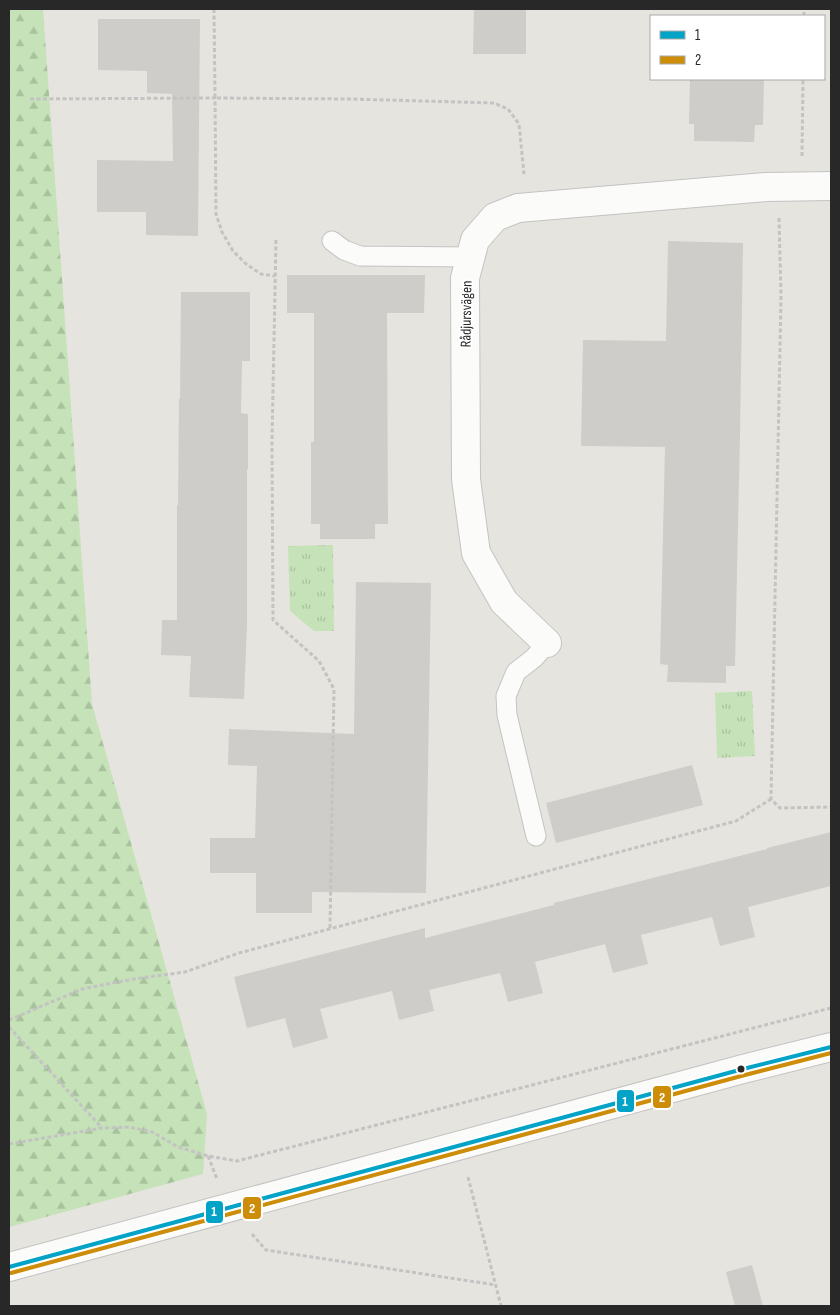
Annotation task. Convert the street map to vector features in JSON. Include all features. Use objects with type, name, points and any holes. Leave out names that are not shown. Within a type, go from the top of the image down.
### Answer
[{"type":"street","name":"Rådjursvägen","points":[[547,643],[504,602],[476,553],[466,480],[465,278],[475,240],[495,217],[518,208],[766,187],[831,186]]},
{"type":"street","points":[[9,1267],[831,1047]]},
{"type":"lane","points":[[332,240],[344,250],[360,256],[471,257]]},
{"type":"lane","points":[[536,836],[507,715],[506,696],[516,672],[534,658],[547,643]]},
{"type":"path","points":[[214,9],[216,214],[222,232],[234,251],[246,264],[261,274],[275,276]]},
{"type":"path","points":[[803,80],[790,187],[781,296],[771,799],[780,808],[831,807]]},
{"type":"path","points":[[30,99],[350,99],[494,104],[508,109],[518,124],[527,208]]},
{"type":"path","points":[[276,240],[272,441],[273,620],[319,661],[334,689],[330,928]]},
{"type":"path","points":[[9,1020],[82,989],[185,972],[239,953],[736,820],[771,799]]},
{"type":"path","points":[[9,1144],[102,1128],[130,1127],[152,1132],[178,1147],[208,1156],[237,1161],[831,1008]]},
{"type":"path","points":[[9,1027],[102,1128]]},
{"type":"path","points":[[450,1106],[501,1306]]},
{"type":"path","points":[[208,1156],[229,1208],[266,1250],[496,1284]]},
{"type":"green space","points":[[9,9],[43,9],[92,704],[207,1114],[203,1174],[9,1227]]},
{"type":"green space","points":[[333,545],[334,631],[314,631],[290,611],[288,546]]},
{"type":"green space","points":[[752,691],[755,756],[717,758],[715,693]]},
{"type":"building","points":[[474,9],[526,9],[526,54],[473,54]]},
{"type":"building","points":[[98,19],[200,19],[198,236],[146,235],[146,212],[97,212],[97,160],[173,161],[172,94],[147,93],[147,71],[98,70]]},
{"type":"building","points":[[690,80],[764,80],[763,125],[755,125],[754,142],[694,141],[694,124],[689,124]]},
{"type":"building","points":[[668,241],[743,243],[735,666],[726,666],[726,683],[667,682],[668,665],[660,664],[665,447],[581,446],[583,340],[666,341]]},
{"type":"building","points":[[287,275],[425,275],[424,313],[387,313],[388,524],[375,524],[375,539],[320,539],[320,524],[311,524],[311,442],[314,442],[314,313],[287,313]]},
{"type":"building","points":[[181,292],[250,292],[250,361],[242,361],[241,413],[248,414],[247,623],[244,699],[189,697],[191,656],[161,655],[162,620],[177,620]]},
{"type":"building","points":[[356,582],[431,583],[426,893],[312,892],[312,913],[256,913],[256,873],[210,873],[210,838],[255,838],[257,766],[228,765],[229,729],[354,734]]},
{"type":"building","points":[[692,765],[703,805],[556,843],[546,803]]},
{"type":"building","points":[[831,832],[831,886],[748,907],[755,937],[720,946],[712,917],[641,935],[648,964],[613,973],[605,944],[535,962],[543,993],[508,1002],[500,973],[429,990],[434,1011],[399,1020],[392,991],[320,1009],[328,1038],[293,1048],[285,1018],[247,1028],[234,977],[425,928],[425,938]]},
{"type":"building","points":[[752,1265],[763,1306],[735,1306],[726,1272]]},
{"type":"transit line","name":"1","points":[[9,1267],[831,1047]]},
{"type":"transit line","name":"2","points":[[11,1273],[831,1053]]}]
